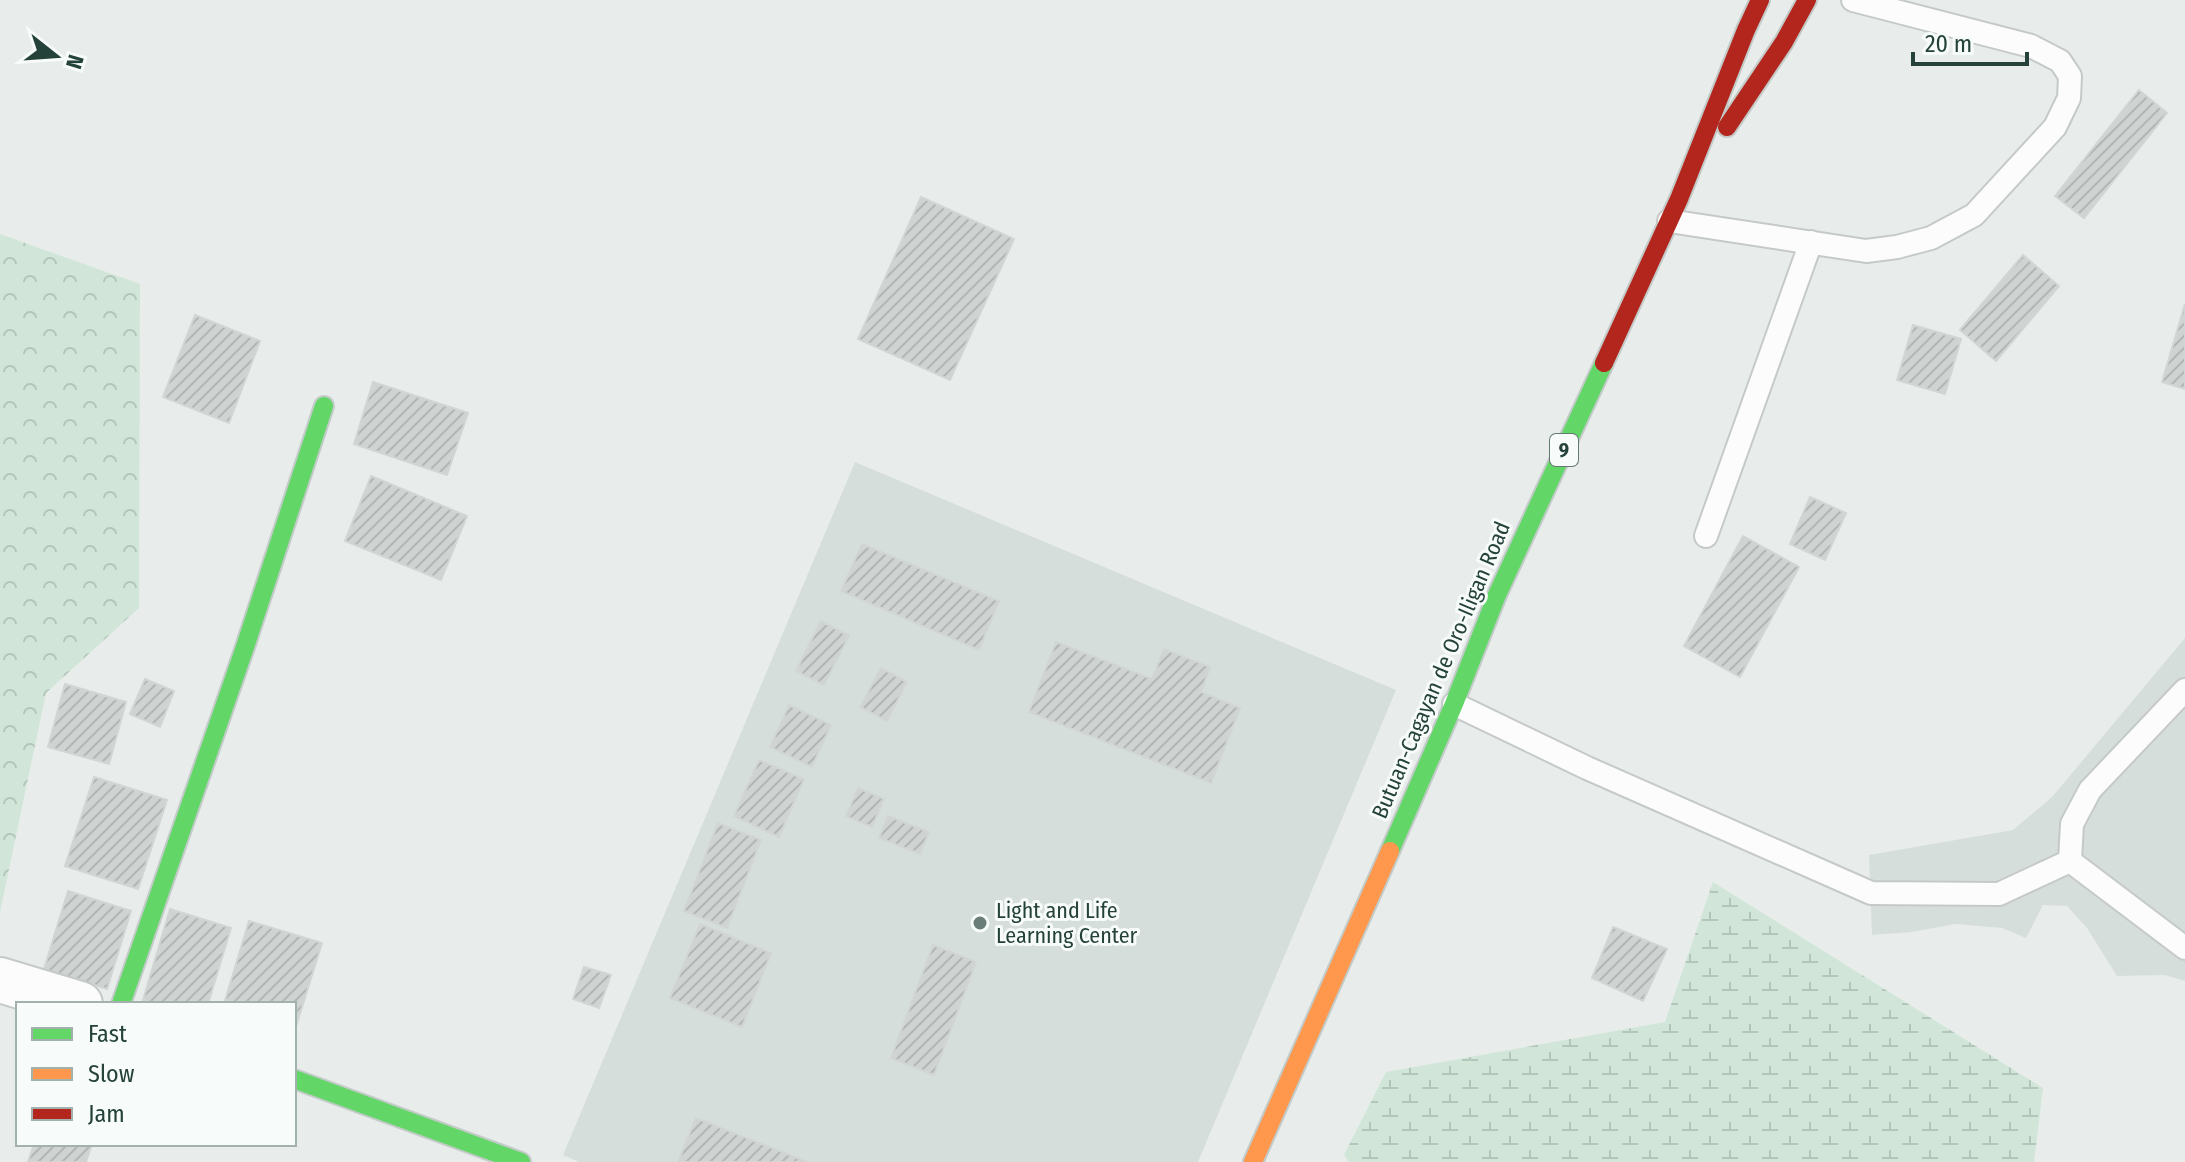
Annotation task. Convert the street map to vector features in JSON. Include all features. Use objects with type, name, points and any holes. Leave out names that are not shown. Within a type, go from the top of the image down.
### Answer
[{"type":"main road","name":"Butuan-Cagayan de Oro-Iligan Road","points":[[1253,1162],[1454,704],[1497,595],[1679,199],[1760,0]]},
{"type":"main road","name":"Butuan-Cagayan de Oro-Iligan Road","points":[[1679,199],[1784,42],[1807,0]]},
{"type":"main road","points":[[122,1002],[245,647],[324,406]]},
{"type":"main road","points":[[296,1080],[521,1162]]},
{"type":"street","points":[[0,980],[73,1002]]},
{"type":"lane","points":[[1669,221],[1866,251],[1897,247],[1931,238],[1974,215],[2055,127],[2069,98],[2070,76],[2060,61],[2031,46],[1853,0]]},
{"type":"lane","points":[[1706,536],[1811,242]]},
{"type":"lane","points":[[2070,861],[2072,824],[2090,790],[2185,690]]},
{"type":"lane","points":[[1454,704],[1587,768],[1871,893],[1999,894],[2070,861]]},
{"type":"lane","points":[[2070,861],[2185,948]]},
{"type":"shaded area","name":"Light and Life Learning Center","points":[[855,462],[1396,690],[1198,1162],[579,1162],[563,1155]]},
{"type":"shaded area","points":[[2185,638],[2185,981],[2165,975],[2117,976],[2087,928],[2067,906],[2043,905],[2026,938],[2002,928],[1955,924],[1872,935],[1869,855],[2013,830],[2052,797]]},
{"type":"green space","points":[[0,234],[140,284],[139,608],[46,693],[0,912]]},
{"type":"green space","points":[[1713,882],[2043,1088],[2034,1162],[1349,1162],[1344,1155],[1386,1072],[1665,1022]]},
{"type":"building","points":[[2139,90],[2167,113],[2084,218],[2055,196]]},
{"type":"building","points":[[921,197],[1014,239],[950,380],[858,339]]},
{"type":"building","points":[[2023,255],[2059,286],[1996,361],[1960,330]]},
{"type":"building","points":[[2185,304],[2185,389],[2162,382]]},
{"type":"building","points":[[195,315],[260,341],[229,423],[163,397]]},
{"type":"building","points":[[1913,325],[1961,339],[1945,394],[1897,380]]},
{"type":"building","points":[[373,382],[468,413],[447,475],[354,444]]},
{"type":"building","points":[[371,476],[467,516],[441,580],[345,541]]},
{"type":"building","points":[[1810,497],[1846,513],[1825,560],[1790,544]]},
{"type":"building","points":[[1743,536],[1799,567],[1740,677],[1684,646]]},
{"type":"building","points":[[862,544],[999,601],[979,650],[841,591]]},
{"type":"building","points":[[821,621],[849,636],[824,685],[796,671]]},
{"type":"building","points":[[1056,642],[1152,679],[1164,649],[1210,667],[1201,692],[1240,708],[1211,783],[1029,712]]},
{"type":"building","points":[[881,668],[907,682],[887,721],[860,707]]},
{"type":"building","points":[[145,679],[174,691],[160,727],[130,714]]},
{"type":"building","points":[[65,684],[126,702],[109,764],[48,747]]},
{"type":"building","points":[[789,705],[831,725],[812,767],[770,747]]},
{"type":"building","points":[[759,760],[804,779],[779,837],[734,816]]},
{"type":"building","points":[[94,777],[167,800],[138,889],[65,866]]},
{"type":"building","points":[[858,788],[884,799],[872,827],[846,816]]},
{"type":"building","points":[[888,816],[929,832],[920,854],[879,838]]},
{"type":"building","points":[[718,823],[761,840],[727,928],[684,911]]},
{"type":"building","points":[[68,891],[131,911],[107,989],[44,969]]},
{"type":"building","points":[[170,909],[231,928],[209,1002],[143,1000]]},
{"type":"building","points":[[249,921],[322,943],[296,1027],[296,1002],[225,1002]]},
{"type":"building","points":[[700,924],[771,953],[742,1027],[670,998]]},
{"type":"building","points":[[1613,927],[1667,949],[1643,1001],[1592,978]]},
{"type":"building","points":[[933,945],[976,962],[934,1075],[891,1058]]},
{"type":"building","points":[[584,967],[611,975],[599,1008],[573,999]]},
{"type":"building","points":[[696,1118],[807,1162],[678,1162]]},
{"type":"building","points":[[33,1146],[91,1146],[86,1162],[28,1162]]},
{"type":"traffic: fast","points":[[1390,851],[1497,595],[1604,363]]},
{"type":"traffic: fast","points":[[122,1002],[245,647],[324,406]]},
{"type":"traffic: fast","points":[[296,1080],[521,1162]]},
{"type":"traffic: slow","points":[[1253,1162],[1390,851]]},
{"type":"traffic: jam","points":[[1604,363],[1679,199],[1760,0]]},
{"type":"traffic: jam","points":[[1727,127],[1784,42],[1807,0]]},
{"type":"place","name":"Light and Life Learning Center","points":[[980,923]]}]
